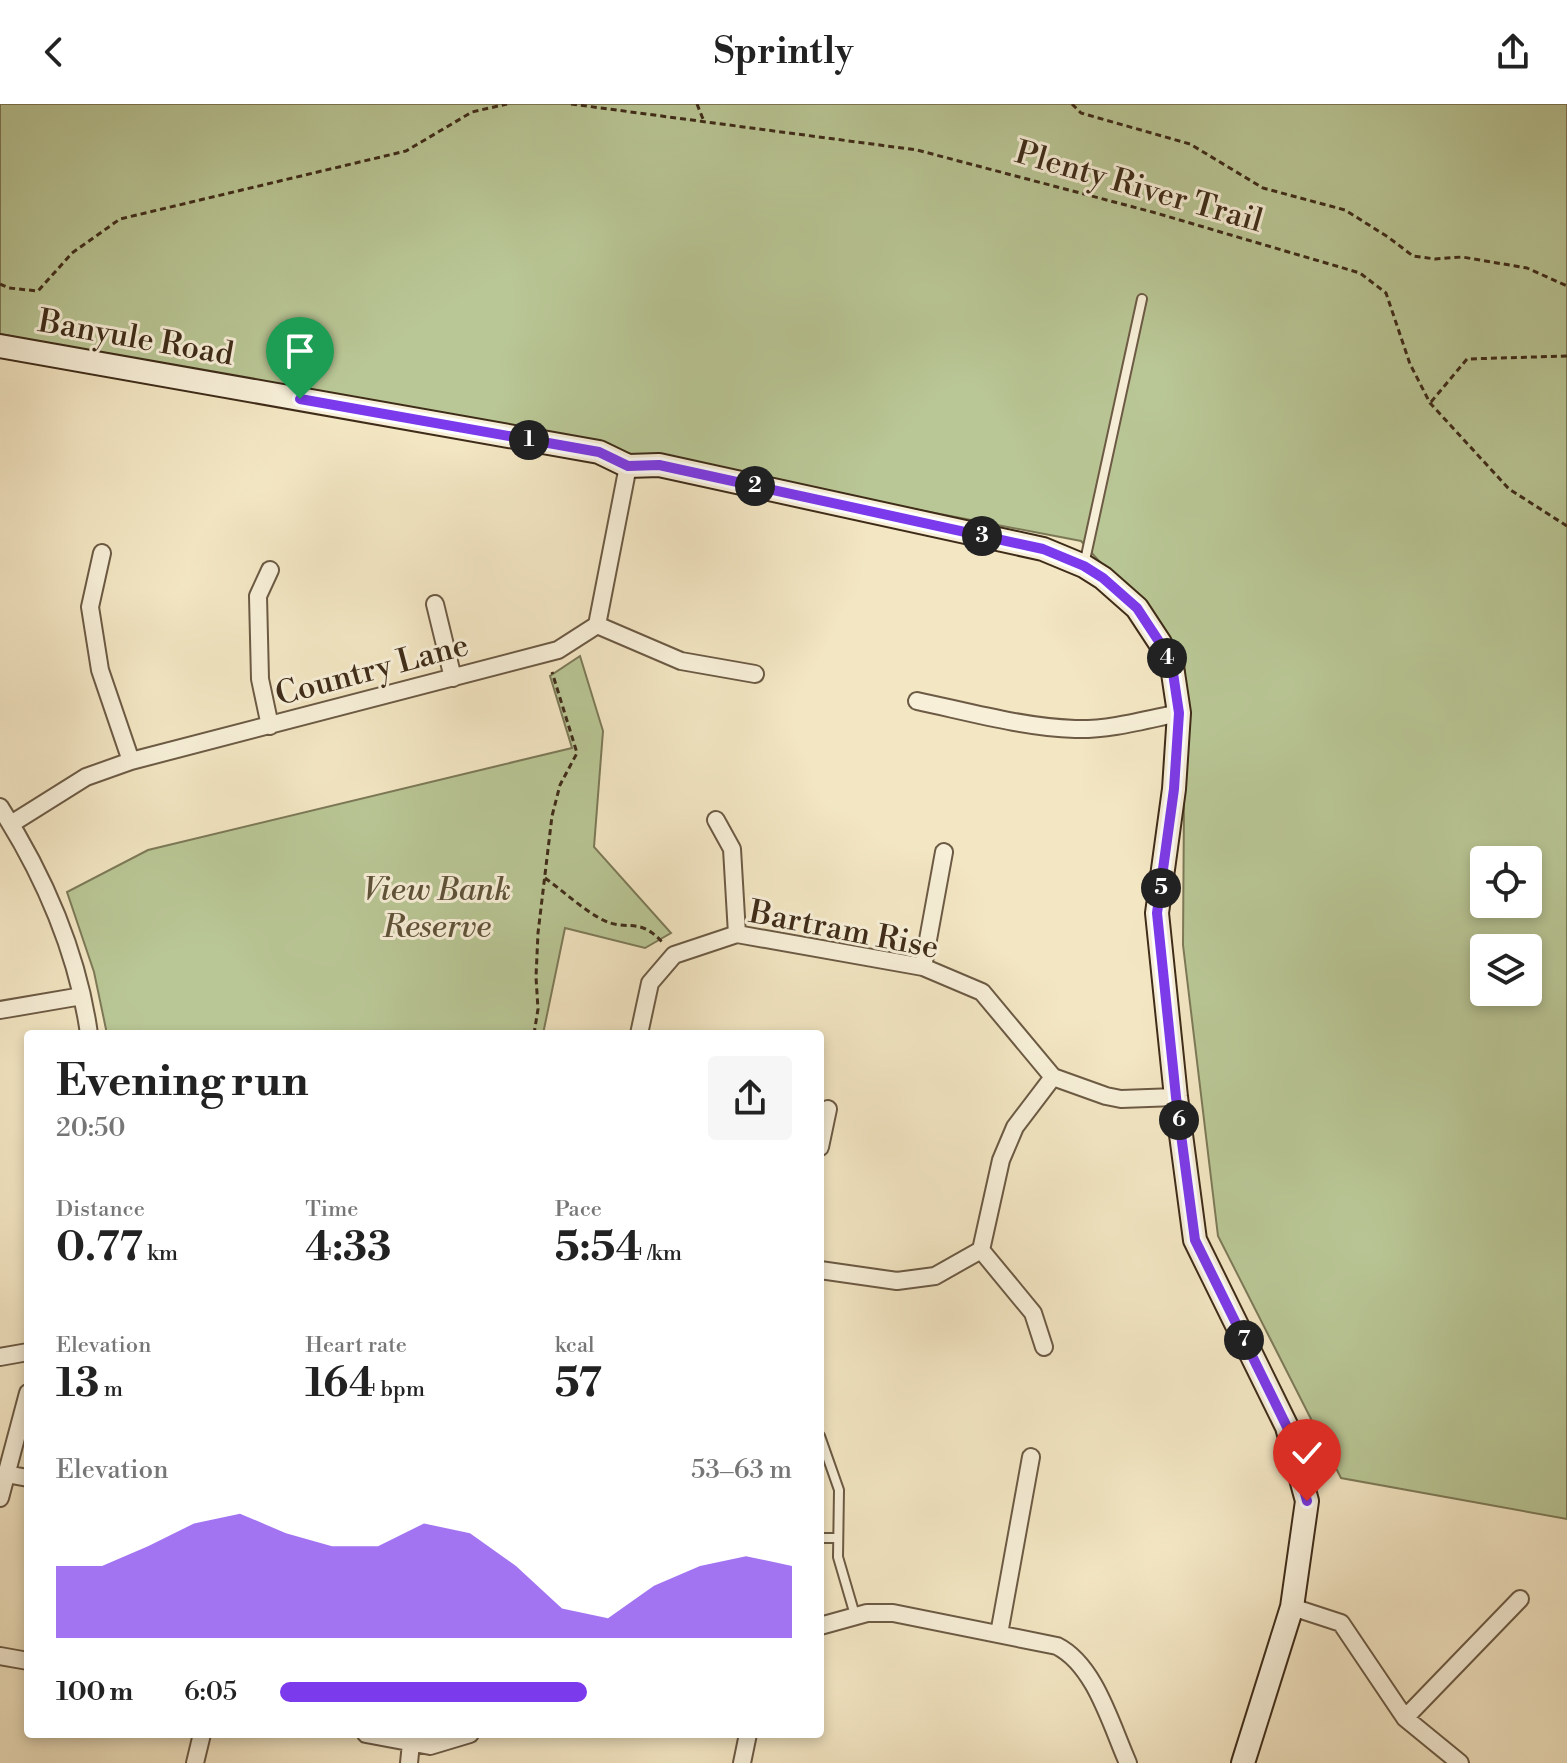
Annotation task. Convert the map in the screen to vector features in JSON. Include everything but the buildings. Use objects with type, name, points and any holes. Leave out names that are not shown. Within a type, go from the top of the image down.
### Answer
[{"type":"street","name":"Banyule Road","points":[[0,346],[599,452],[628,466],[659,465],[1043,549],[1084,566],[1137,608],[1160,643],[1173,673],[1179,713],[1174,789],[1157,913],[1195,1240],[1287,1427],[1307,1501],[1292,1607],[1243,1763]]},
{"type":"street","points":[[628,466],[597,625],[681,661],[755,674]]},
{"type":"street","points":[[102,553],[90,607],[100,670],[131,761]]},
{"type":"street","points":[[270,570],[258,596],[260,679],[270,726]]},
{"type":"street","points":[[435,604],[453,678]]},
{"type":"street","name":"Country Lane","points":[[11,824],[86,777],[131,761],[558,650],[597,625]]},
{"type":"street","points":[[917,701],[1020,723],[1077,729],[1115,726],[1179,713]]},
{"type":"street","points":[[0,807],[51,901],[82,996],[88,1030]]},
{"type":"street","points":[[716,820],[732,849],[737,934]]},
{"type":"street","points":[[923,967],[944,852]]},
{"type":"street","name":"Bartram Rise","points":[[674,955],[737,934],[923,967],[982,992],[1053,1077]]},
{"type":"street","points":[[640,1030],[650,983],[674,955]]},
{"type":"street","points":[[0,1010],[82,996]]},
{"type":"street","points":[[824,1271],[897,1281],[935,1276],[981,1250],[1001,1160],[1010,1138],[1053,1077],[1121,1099],[1176,1097]]},
{"type":"street","points":[[824,1128],[828,1109]]},
{"type":"street","points":[[981,1250],[1033,1313],[1044,1347]]},
{"type":"street","points":[[0,1357],[24,1353]]},
{"type":"street","points":[[0,1498],[24,1408]]},
{"type":"street","points":[[999,1634],[1031,1457]]},
{"type":"street","points":[[6,1474],[24,1477]]},
{"type":"street","points":[[1405,1718],[1520,1599]]},
{"type":"street","points":[[1292,1607],[1341,1623],[1405,1718],[1460,1763]]},
{"type":"street","points":[[824,1625],[855,1615],[893,1613],[1057,1646],[1079,1662],[1091,1680],[1128,1763]]},
{"type":"street","points":[[0,1656],[24,1660]]},
{"type":"street","points":[[195,1763],[201,1738]]},
{"type":"street","points":[[408,1738],[439,1745],[459,1738]]},
{"type":"street","points":[[408,1738],[409,1763]]},
{"type":"street","points":[[408,1738],[418,1763]]},
{"type":"street","points":[[742,1763],[747,1738]]},
{"type":"lane","points":[[1084,566],[1142,299]]},
{"type":"lane","points":[[824,1447],[839,1490],[838,1557],[855,1615]]},
{"type":"lane","points":[[824,1538],[837,1538]]},
{"type":"path","points":[[0,284],[38,291],[72,253],[120,219],[406,151],[472,112],[507,104]]},
{"type":"path","name":"Plenty River Trail","points":[[571,104],[917,150],[1156,213],[1360,273],[1386,293],[1410,364],[1430,403],[1509,489],[1567,526]]},
{"type":"path","points":[[697,104],[704,121]]},
{"type":"path","points":[[1072,104],[1081,113],[1190,144],[1263,188],[1345,210],[1413,256],[1435,259],[1462,257],[1527,268],[1567,286]]},
{"type":"path","points":[[1430,403],[1467,359],[1567,356]]},
{"type":"path","points":[[535,1030],[538,1009],[538,933],[555,799],[577,753],[552,672]]},
{"type":"path","points":[[545,878],[603,920],[646,927],[674,955]]},
{"type":"green space","points":[[0,104],[1567,104],[1567,1519],[1341,1478],[1218,1236],[1183,945],[1185,657],[1081,541],[0,334]]},
{"type":"green space","name":"View Bank Reserve","points":[[580,656],[603,731],[594,847],[671,933],[645,948],[565,928],[544,1030],[106,1030],[94,972],[67,892],[148,850],[572,748],[550,676]]},
{"type":"route","points":[[300,399],[599,452],[628,466],[659,465],[1043,549],[1084,566],[1137,608],[1160,643],[1173,673],[1179,713],[1174,789],[1157,913],[1195,1240],[1287,1427],[1307,1501]]}]
